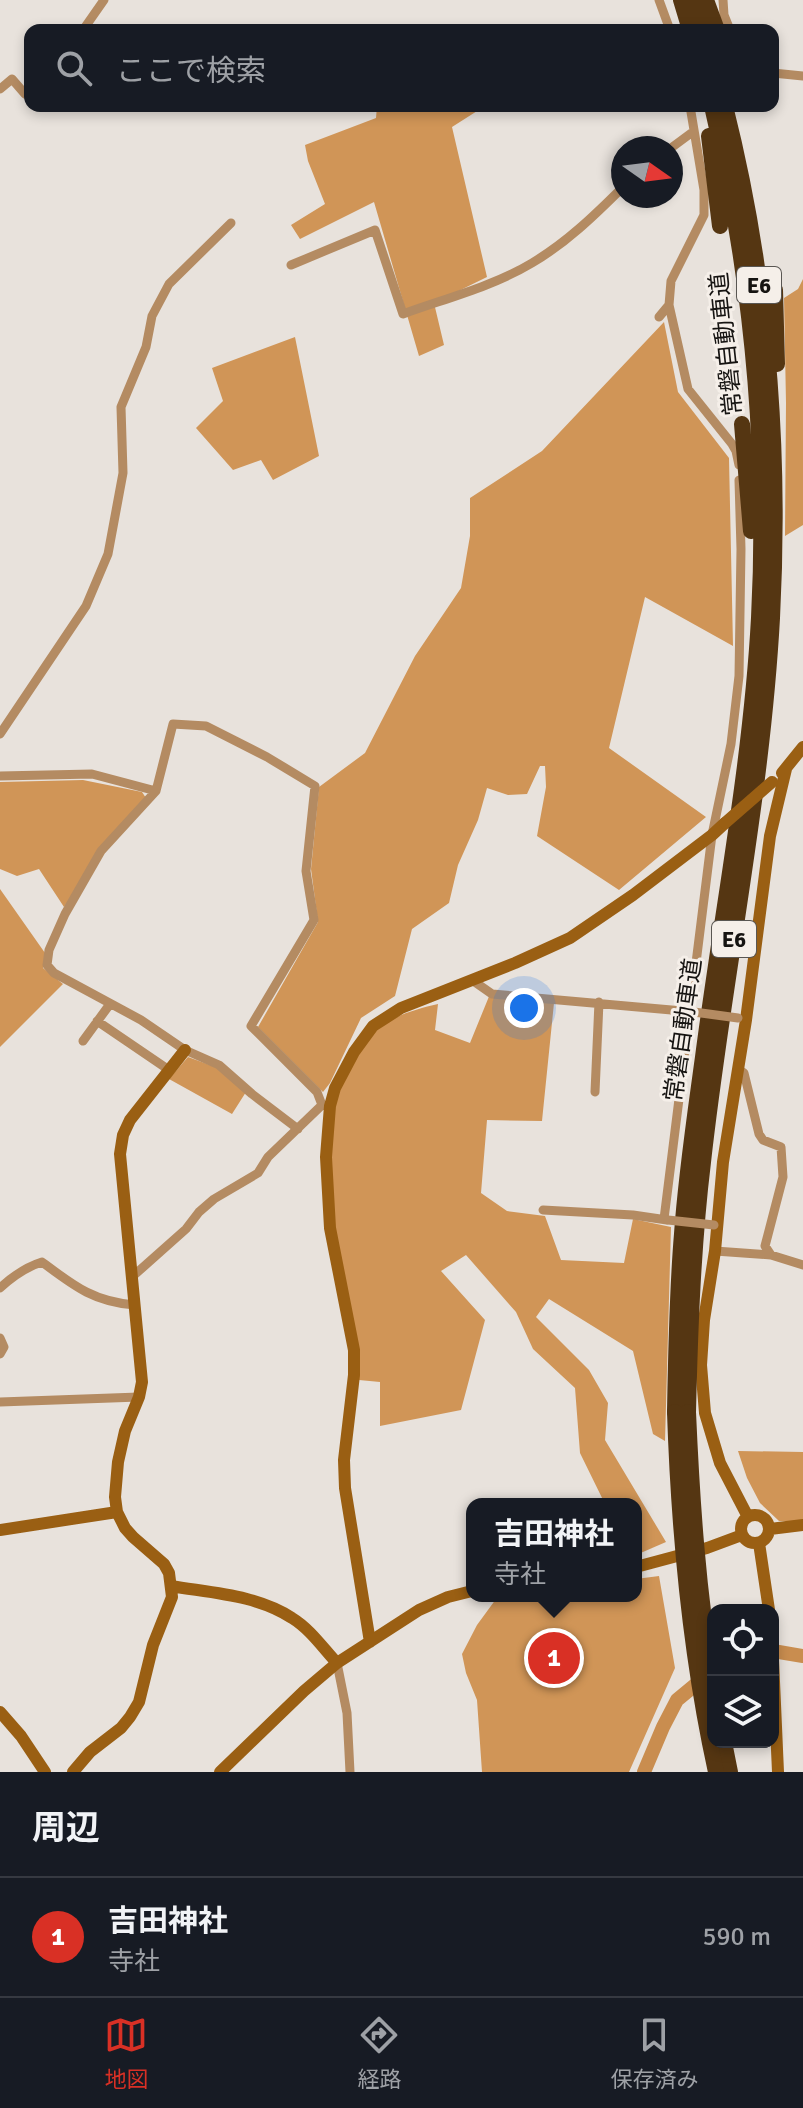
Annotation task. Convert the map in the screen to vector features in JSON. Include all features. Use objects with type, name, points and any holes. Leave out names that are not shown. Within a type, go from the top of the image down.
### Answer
[{"type":"highway","points":[[681,0],[688,24]]},
{"type":"highway","points":[[696,0],[702,24]]},
{"type":"highway","points":[[706,0],[715,24]]},
{"type":"highway","points":[[704,112],[720,226]]},
{"type":"highway","name":"常磐自動車道","points":[[712,1676],[696,1561],[676,1327],[689,1159],[748,742],[759,618],[761,532],[757,390],[743,272],[713,112]]},
{"type":"highway","name":"常磐自動車道","points":[[716,1772],[684,1566],[678,1494],[681,1412],[701,1174],[761,743],[774,570],[774,466],[758,273],[726,112]]},
{"type":"highway","points":[[774,466],[777,400],[775,290]]},
{"type":"highway","points":[[742,424],[751,532],[755,668]]},
{"type":"highway","points":[[725,1748],[730,1772]]},
{"type":"street","points":[[87,24],[104,0]]},
{"type":"street","points":[[659,0],[668,24]]},
{"type":"street","points":[[723,0],[728,24]]},
{"type":"street","points":[[779,74],[803,76]]},
{"type":"street","points":[[0,89],[12,79],[24,93]]},
{"type":"street","points":[[666,1219],[712,835],[731,744],[739,676],[739,464],[732,444],[688,389],[669,305],[671,281],[704,215],[704,190],[691,112]]},
{"type":"street","points":[[683,139],[694,131]]},
{"type":"street","points":[[291,265],[375,230],[403,314],[531,264],[582,227],[611,199]]},
{"type":"street","points":[[0,734],[86,606],[108,554],[123,473],[121,407],[146,347],[152,316],[169,284],[231,223]]},
{"type":"street","points":[[659,317],[669,305]]},
{"type":"street","points":[[298,1129],[219,1065],[185,1050],[141,1020],[54,973],[47,965],[49,950],[65,914],[101,851],[156,791],[173,724],[206,726],[315,786],[306,871],[314,920],[251,1026],[317,1092],[326,1106],[330,1228],[354,1350],[344,1460],[345,1488],[370,1642]]},
{"type":"street","points":[[132,1277],[186,1229],[214,1199],[258,1173],[268,1157],[326,1106],[373,1026],[401,1008],[570,938],[712,835],[786,769],[803,747]]},
{"type":"street","points":[[748,1517],[720,1463],[705,1413],[701,1365],[742,1019],[770,836],[786,769]]},
{"type":"street","points":[[0,776],[92,774],[156,791]]},
{"type":"street","points":[[472,980],[492,994],[599,1002],[742,1019]]},
{"type":"street","points":[[595,1092],[599,1002]]},
{"type":"street","points":[[83,1041],[110,1004]]},
{"type":"street","points":[[97,1021],[169,1070]]},
{"type":"street","points":[[73,1772],[90,1752],[121,1728],[139,1702],[153,1645],[172,1597],[169,1573],[164,1564],[125,1528],[117,1512],[115,1497],[118,1462],[125,1431],[139,1397],[142,1369],[120,1164],[121,1145],[130,1120],[185,1050]]},
{"type":"street","points":[[738,1069],[744,1073],[759,1134],[763,1140],[781,1147],[783,1177],[765,1246],[771,1255]]},
{"type":"street","points":[[543,1210],[633,1215],[716,1225]]},
{"type":"street","points":[[715,1251],[771,1255],[803,1265]]},
{"type":"street","points":[[0,1288],[10,1278],[42,1262],[77,1289],[114,1303],[135,1305]]},
{"type":"street","points":[[0,1338],[4,1347],[0,1354]]},
{"type":"street","points":[[0,1402],[139,1397]]},
{"type":"street","points":[[0,1530],[117,1512]]},
{"type":"street","points":[[756,1515],[764,1518],[770,1529],[768,1536],[759,1543],[748,1541],[742,1535],[741,1527],[748,1517],[756,1515]]},
{"type":"street","points":[[770,1529],[803,1525]]},
{"type":"street","points":[[642,1565],[742,1535]]},
{"type":"street","points":[[759,1543],[768,1604]]},
{"type":"street","points":[[171,1586],[253,1600],[293,1618],[301,1625],[337,1663],[347,1713],[350,1772]]},
{"type":"street","points":[[220,1772],[337,1663],[419,1610],[466,1592]]},
{"type":"street","points":[[774,1676],[778,1772]]},
{"type":"street","points":[[0,1712],[45,1772]]},
{"type":"shaded area","points":[[376,112],[476,112],[452,127],[487,277],[434,303],[444,345],[419,356],[374,202],[300,239],[291,225],[325,204],[305,145],[376,118]]},
{"type":"shaded area","points":[[803,279],[803,525],[785,536],[784,298],[798,289]]},
{"type":"shaded area","points":[[664,322],[678,392],[729,458],[733,646],[645,597],[609,748],[706,817],[619,890],[537,836],[546,787],[545,766],[540,766],[527,794],[508,795],[487,788],[478,820],[458,865],[449,903],[412,929],[395,996],[361,1018],[323,1092],[258,1027],[318,922],[311,869],[319,787],[365,753],[415,656],[461,588],[470,536],[470,498],[542,451]]},
{"type":"shaded area","points":[[295,337],[319,456],[273,480],[261,460],[233,470],[196,428],[223,401],[212,368]]},
{"type":"shaded area","points":[[83,780],[142,792],[146,798],[64,907],[39,869],[17,876],[0,869],[0,782]]},
{"type":"shaded area","points":[[0,889],[45,953],[43,968],[63,984],[0,1047]]},
{"type":"shaded area","points":[[490,994],[554,1003],[542,1121],[487,1120],[481,1193],[507,1211],[545,1216],[561,1260],[624,1263],[633,1219],[671,1227],[665,1441],[653,1434],[633,1351],[549,1299],[536,1317],[589,1370],[608,1403],[605,1440],[640,1498],[602,1498],[580,1453],[575,1388],[533,1349],[516,1312],[466,1255],[441,1271],[485,1320],[461,1410],[380,1426],[380,1382],[359,1380],[338,1255],[331,1191],[332,1130],[340,1087],[376,1031],[414,1011],[438,1004],[435,1030],[470,1043]]},
{"type":"shaded area","points":[[188,1057],[218,1068],[246,1092],[232,1114],[169,1079]]},
{"type":"shaded area","points":[[738,1451],[803,1452],[803,1521],[779,1521],[760,1503]]},
{"type":"shaded area","points":[[642,1502],[666,1542],[642,1552]]},
{"type":"shaded area","points":[[659,1576],[675,1668],[629,1772],[482,1772],[477,1700],[462,1654],[494,1602],[642,1602],[642,1578]]},
{"type":"waterway","points":[[779,1652],[803,1656]]},
{"type":"waterway","points":[[644,1772],[677,1700],[706,1676]]},
{"type":"place","name":"吉田神社","points":[[554,1658]]}]
